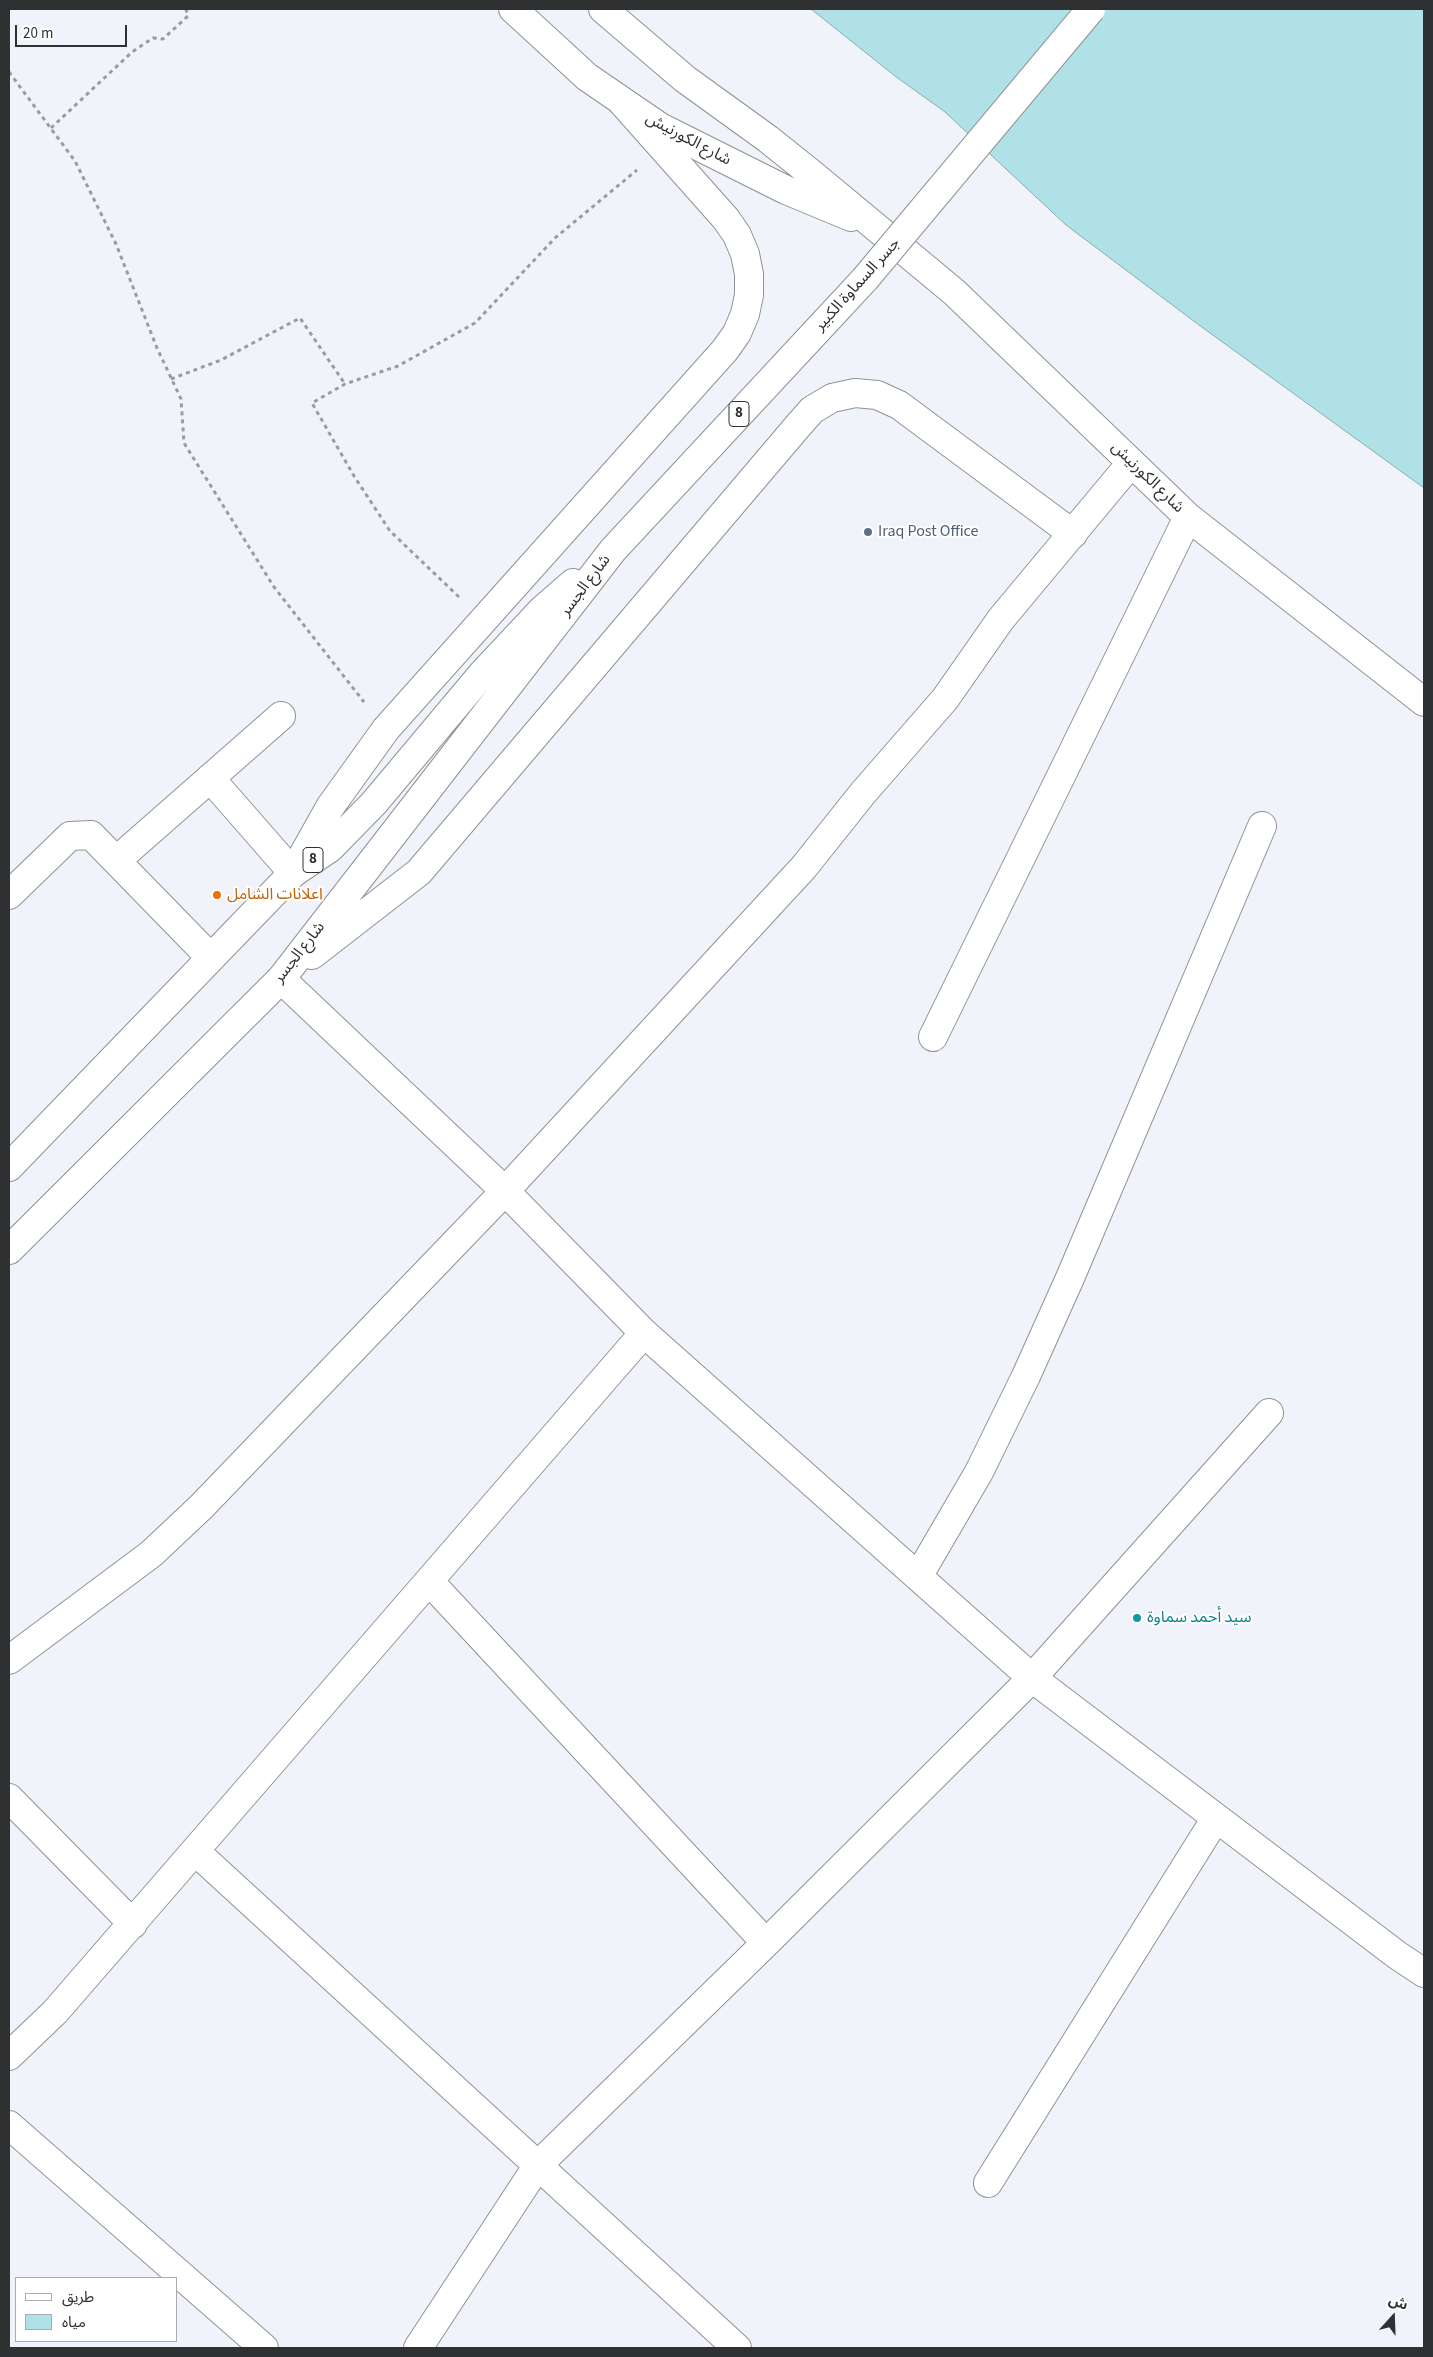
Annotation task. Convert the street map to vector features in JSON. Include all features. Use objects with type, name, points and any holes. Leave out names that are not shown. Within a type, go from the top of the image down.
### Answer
[{"type":"main road","name":"شارع الكورنيش","points":[[513,9],[587,76],[660,127],[700,148],[885,235]]},
{"type":"main road","name":"شارع الكورنيش","points":[[603,9],[685,80],[768,139],[954,292],[1188,517],[1424,702]]},
{"type":"main road","name":"جسر السماوة الكبير","points":[[613,550],[865,279],[1091,9]]},
{"type":"main road","points":[[210,778],[293,873],[330,807],[386,729],[725,350],[737,333],[745,314],[749,295],[749,274],[745,254],[738,236],[726,219],[622,102]]},
{"type":"main road","points":[[1073,534],[899,405],[877,395],[855,393],[832,398],[812,410],[797,427],[419,872],[281,979],[505,1191],[644,1333],[919,1575],[1032,1678],[1424,1973]]},
{"type":"main road","points":[[9,1660],[151,1554],[201,1508],[505,1191],[804,867],[863,793],[945,699],[1001,619],[1131,463]]},
{"type":"main road","points":[[933,1037],[1188,517]]},
{"type":"main road","name":"شارع الجسر","points":[[9,1167],[293,873],[330,848],[374,802],[512,641],[574,581],[613,550]]},
{"type":"main road","name":"شارع الجسر","points":[[9,1250],[281,979],[613,550]]},
{"type":"main road","points":[[116,860],[281,716]]},
{"type":"main road","points":[[919,1575],[979,1472],[1026,1376],[1070,1278],[1262,826]]},
{"type":"main road","points":[[9,895],[70,836],[91,834],[210,958]]},
{"type":"main road","points":[[9,2056],[55,2012],[133,1924],[644,1333]]},
{"type":"main road","points":[[418,2348],[538,2165],[766,1943],[1032,1678],[1269,1413]]},
{"type":"main road","points":[[429,1581],[766,1943]]},
{"type":"main road","points":[[9,1798],[133,1924]]},
{"type":"main road","points":[[988,2183],[1216,1818]]},
{"type":"main road","points":[[195,1851],[737,2348]]},
{"type":"main road","points":[[9,2125],[264,2348]]},
{"type":"path","points":[[50,128],[132,52],[154,38],[163,39],[188,16],[186,9]]},
{"type":"path","points":[[9,72],[75,161],[116,244],[181,399],[184,443],[274,587],[386,729]]},
{"type":"path","points":[[482,620],[390,531],[349,468],[312,403],[345,384],[398,366],[475,323],[555,238],[664,149]]},
{"type":"path","points":[[172,379],[221,360],[300,318],[345,384]]},
{"type":"water","points":[[811,9],[1424,9],[1424,488],[1199,325],[1066,225],[945,112],[895,76]]},
{"type":"place","name":"Iraq Post Office","points":[[868,532]]},
{"type":"place","name":"اعلانات الشامل","points":[[217,895]]},
{"type":"place","name":"سيد أحمد سماوة","points":[[1137,1618]]}]
